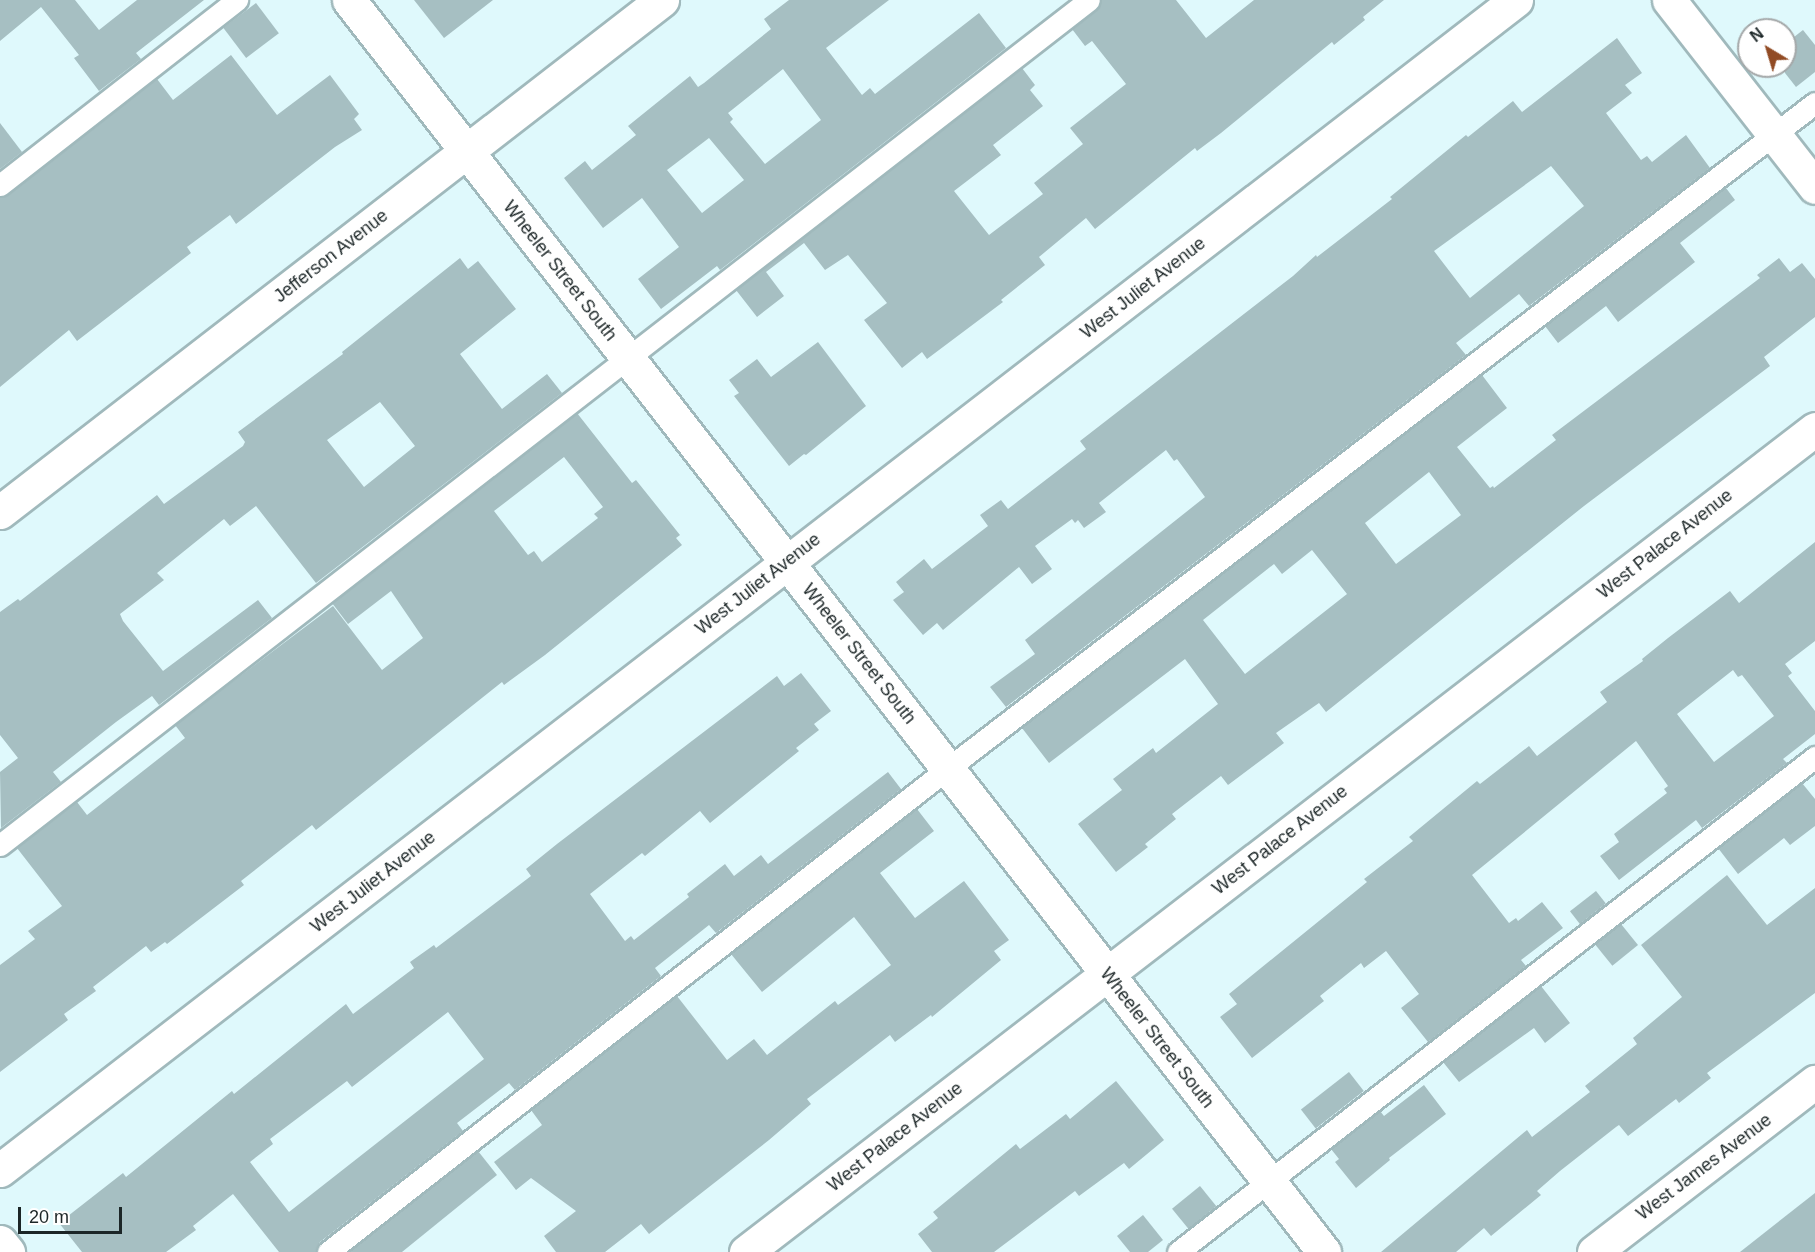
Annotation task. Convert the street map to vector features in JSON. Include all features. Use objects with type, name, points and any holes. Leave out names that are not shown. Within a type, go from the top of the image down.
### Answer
[{"type":"street","name":"Wheeler Street South","points":[[349,0],[1324,1252]]},
{"type":"street","name":"Jefferson Avenue","points":[[0,512],[662,0]]},
{"type":"street","name":"West Juliet Avenue","points":[[0,1170],[1516,0]]},
{"type":"street","points":[[1669,0],[1815,187]]},
{"type":"street","name":"West Palace Avenue","points":[[746,1252],[1815,429]]},
{"type":"street","name":"West James Avenue","points":[[1594,1252],[1815,1082]]},
{"type":"street","points":[[0,1242],[8,1252]]},
{"type":"lane","points":[[0,185],[237,0]]},
{"type":"lane","points":[[0,845],[1089,0]]},
{"type":"lane","points":[[328,1252],[947,769],[1815,103]]},
{"type":"lane","points":[[1178,1252],[1815,758]]},
{"type":"building","points":[[0,0],[75,0],[99,30],[137,0],[204,0],[136,53],[141,59],[99,91],[74,58],[79,55],[41,7],[0,41]]},
{"type":"building","points":[[414,0],[493,0],[444,38]]},
{"type":"building","points":[[789,0],[889,0],[826,48],[862,95],[870,88],[875,94],[979,13],[1006,48],[720,270],[717,266],[661,309],[638,279],[679,247],[642,198],[603,228],[564,178],[585,161],[592,170],[636,135],[628,126],[690,76],[698,87],[704,83],[771,29],[764,19]],"holes":[[[783,69],[821,120],[765,164],[730,122],[733,119],[728,113]],[[709,138],[744,180],[702,213],[667,170]]]},
{"type":"building","points":[[1101,0],[1176,0],[1206,38],[1254,0],[1384,0],[1363,17],[1365,20],[1334,45],[1332,42],[1221,133],[1197,151],[1195,148],[1095,229],[1086,218],[1039,257],[1045,265],[1001,300],[1003,302],[927,359],[922,352],[902,368],[864,320],[887,303],[848,255],[825,270],[804,243],[766,272],[784,296],[757,317],[736,290],[1022,68],[1035,85],[1030,90],[1043,106],[993,145],[1001,155],[954,191],[989,235],[1043,194],[1034,183],[1083,144],[1070,128],[1126,84],[1092,41],[1085,46],[1072,29],[1097,10]]},
{"type":"building","points":[[256,3],[279,33],[246,58],[223,28]]},
{"type":"building","points":[[1803,30],[1815,45],[1815,72],[1796,87],[1789,78],[1797,78],[1797,35]]},
{"type":"building","points":[[1617,38],[1642,73],[1625,85],[1632,93],[1606,113],[1641,160],[1647,156],[1652,162],[1686,135],[1710,168],[1529,306],[1519,294],[1456,343],[1466,355],[1006,707],[990,687],[1035,654],[1025,640],[1205,497],[1177,459],[1174,461],[1166,450],[1099,503],[1106,512],[1084,528],[1078,520],[1075,523],[1072,519],[1035,546],[1052,569],[1032,584],[1019,567],[943,630],[937,623],[923,635],[893,600],[904,592],[896,582],[924,559],[932,569],[988,526],[980,515],[1001,500],[1008,509],[1086,449],[1080,441],[1293,276],[1316,255],[1317,257],[1392,199],[1390,197],[1466,135],[1468,137],[1513,101],[1522,112]],"holes":[[[1551,166],[1584,206],[1470,298],[1434,251]]]},
{"type":"building","points":[[231,55],[277,115],[330,75],[359,114],[354,119],[362,130],[335,147],[236,224],[230,215],[187,247],[191,253],[77,341],[69,330],[0,387],[0,197],[8,195],[157,79],[173,100]]},
{"type":"building","points":[[0,123],[22,152],[0,169]]},
{"type":"building","points":[[1726,188],[1735,200],[1680,243],[1695,262],[1618,322],[1606,306],[1558,343],[1545,326]]},
{"type":"building","points":[[460,258],[468,269],[478,261],[516,309],[460,354],[502,409],[547,374],[562,393],[316,583],[256,506],[230,526],[224,519],[157,573],[164,580],[120,614],[123,621],[163,671],[258,600],[272,618],[159,705],[152,696],[116,722],[53,772],[61,782],[1,828],[0,772],[18,758],[0,735],[0,612],[18,599],[20,601],[157,495],[164,504],[243,446],[245,442],[238,432],[343,354],[342,352]],"holes":[[[380,402],[415,446],[364,487],[327,440]]]},
{"type":"building","points":[[1779,258],[1790,272],[1802,263],[1815,279],[1815,317],[1764,357],[1770,366],[1584,506],[1326,712],[1319,703],[1276,733],[1284,743],[1228,785],[1221,776],[1172,814],[1176,819],[1145,844],[1148,847],[1116,872],[1078,824],[1122,790],[1113,779],[1153,748],[1156,753],[1218,704],[1185,659],[1049,763],[1022,728],[1482,375],[1507,408],[1457,447],[1490,488],[1493,486],[1494,488],[1556,440],[1552,435],[1760,278],[1757,275]],"holes":[[[1429,472],[1461,515],[1396,564],[1365,523]],[[1312,550],[1347,594],[1245,674],[1203,620],[1274,564],[1282,574]]]},
{"type":"building","points":[[818,342],[866,406],[789,466],[734,396],[739,393],[729,380],[757,359],[771,377]]},
{"type":"building","points":[[577,413],[632,483],[636,480],[680,535],[676,538],[682,545],[545,655],[504,685],[502,682],[316,830],[312,825],[241,881],[244,885],[167,944],[165,942],[151,952],[146,946],[93,987],[96,991],[64,1014],[68,1020],[0,1072],[0,965],[35,939],[28,931],[62,906],[17,848],[77,802],[87,815],[185,738],[175,725],[333,606],[382,670],[423,638],[391,591],[348,624],[332,603]],"holes":[[[564,457],[603,507],[594,514],[598,518],[542,562],[534,551],[528,555],[494,511]]]},
{"type":"building","points":[[1815,542],[1815,641],[1785,664],[1792,673],[1788,676],[1815,711],[1815,734],[1783,759],[1787,763],[1702,828],[1696,820],[1619,880],[1600,856],[1619,842],[1614,834],[1667,793],[1664,789],[1668,786],[1636,741],[1472,875],[1509,923],[1516,918],[1518,921],[1542,902],[1563,928],[1521,960],[1526,966],[1428,1042],[1401,1008],[1419,994],[1386,951],[1364,968],[1361,963],[1320,996],[1324,1001],[1252,1058],[1220,1017],[1237,1004],[1229,994],[1367,882],[1364,879],[1413,841],[1409,837],[1477,781],[1480,784],[1529,746],[1537,756],[1607,702],[1600,692],[1643,661],[1642,659],[1668,638],[1730,591],[1739,603]],"holes":[[[1733,670],[1738,677],[1742,675],[1774,716],[1714,762],[1677,714]]]},
{"type":"building","points":[[801,673],[831,711],[814,724],[819,730],[796,748],[799,751],[710,823],[700,811],[645,856],[642,853],[590,894],[625,941],[631,936],[634,940],[689,897],[687,894],[725,864],[734,876],[761,855],[768,864],[888,772],[901,789],[716,933],[709,925],[655,968],[661,976],[515,1090],[509,1083],[457,1123],[463,1131],[320,1242],[316,1252],[279,1252],[233,1194],[193,1226],[196,1230],[166,1252],[82,1252],[59,1223],[123,1173],[126,1177],[232,1091],[234,1094],[346,1004],[353,1014],[414,968],[410,962],[434,945],[436,948],[531,876],[526,869],[777,676],[784,686]],"holes":[[[448,1012],[484,1059],[289,1212],[250,1162],[273,1144],[270,1139],[347,1081],[352,1087]]]},
{"type":"building","points":[[1802,783],[1815,799],[1815,826],[1790,845],[1784,838],[1738,874],[1718,848]]},
{"type":"building","points":[[917,809],[934,831],[880,873],[915,918],[964,881],[1009,940],[994,951],[1001,960],[932,1017],[931,1015],[895,1042],[890,1035],[807,1099],[811,1104],[769,1140],[649,1234],[641,1224],[605,1252],[556,1252],[544,1236],[576,1211],[531,1178],[516,1190],[494,1162],[542,1125],[531,1110],[677,996],[727,1060],[754,1039],[767,1055],[835,1001],[838,1005],[891,965],[854,917],[762,992],[731,954]]},
{"type":"building","points":[[1727,875],[1767,925],[1815,888],[1815,993],[1707,1073],[1711,1078],[1679,1103],[1676,1099],[1628,1136],[1619,1125],[1616,1127],[1537,1191],[1541,1195],[1491,1236],[1484,1228],[1456,1252],[1381,1252],[1527,1130],[1532,1137],[1590,1092],[1585,1086],[1637,1044],[1633,1038],[1682,997],[1641,945]]},
{"type":"building","points":[[1596,891],[1606,904],[1580,924],[1570,911]]},
{"type":"building","points":[[1621,924],[1638,945],[1612,966],[1595,945]]},
{"type":"building","points":[[1541,986],[1570,1023],[1545,1043],[1534,1028],[1459,1082],[1443,1062]]},
{"type":"building","points":[[1349,1072],[1364,1091],[1316,1128],[1301,1110]]},
{"type":"building","points":[[1116,1081],[1164,1140],[1129,1169],[1124,1163],[1079,1196],[1075,1191],[994,1252],[932,1252],[918,1234],[938,1218],[933,1212],[1016,1144],[1020,1149],[1066,1114],[1070,1119]]},
{"type":"building","points":[[1424,1085],[1446,1114],[1389,1158],[1390,1160],[1356,1188],[1335,1162],[1339,1159],[1331,1149],[1380,1111],[1384,1116]]},
{"type":"building","points":[[478,1151],[497,1175],[402,1252],[349,1252]]},
{"type":"building","points":[[1200,1186],[1216,1206],[1188,1229],[1172,1209]]},
{"type":"building","points":[[1815,1193],[1815,1252],[1740,1252]]},
{"type":"building","points":[[1143,1215],[1163,1240],[1148,1252],[1130,1252],[1117,1236]]}]
